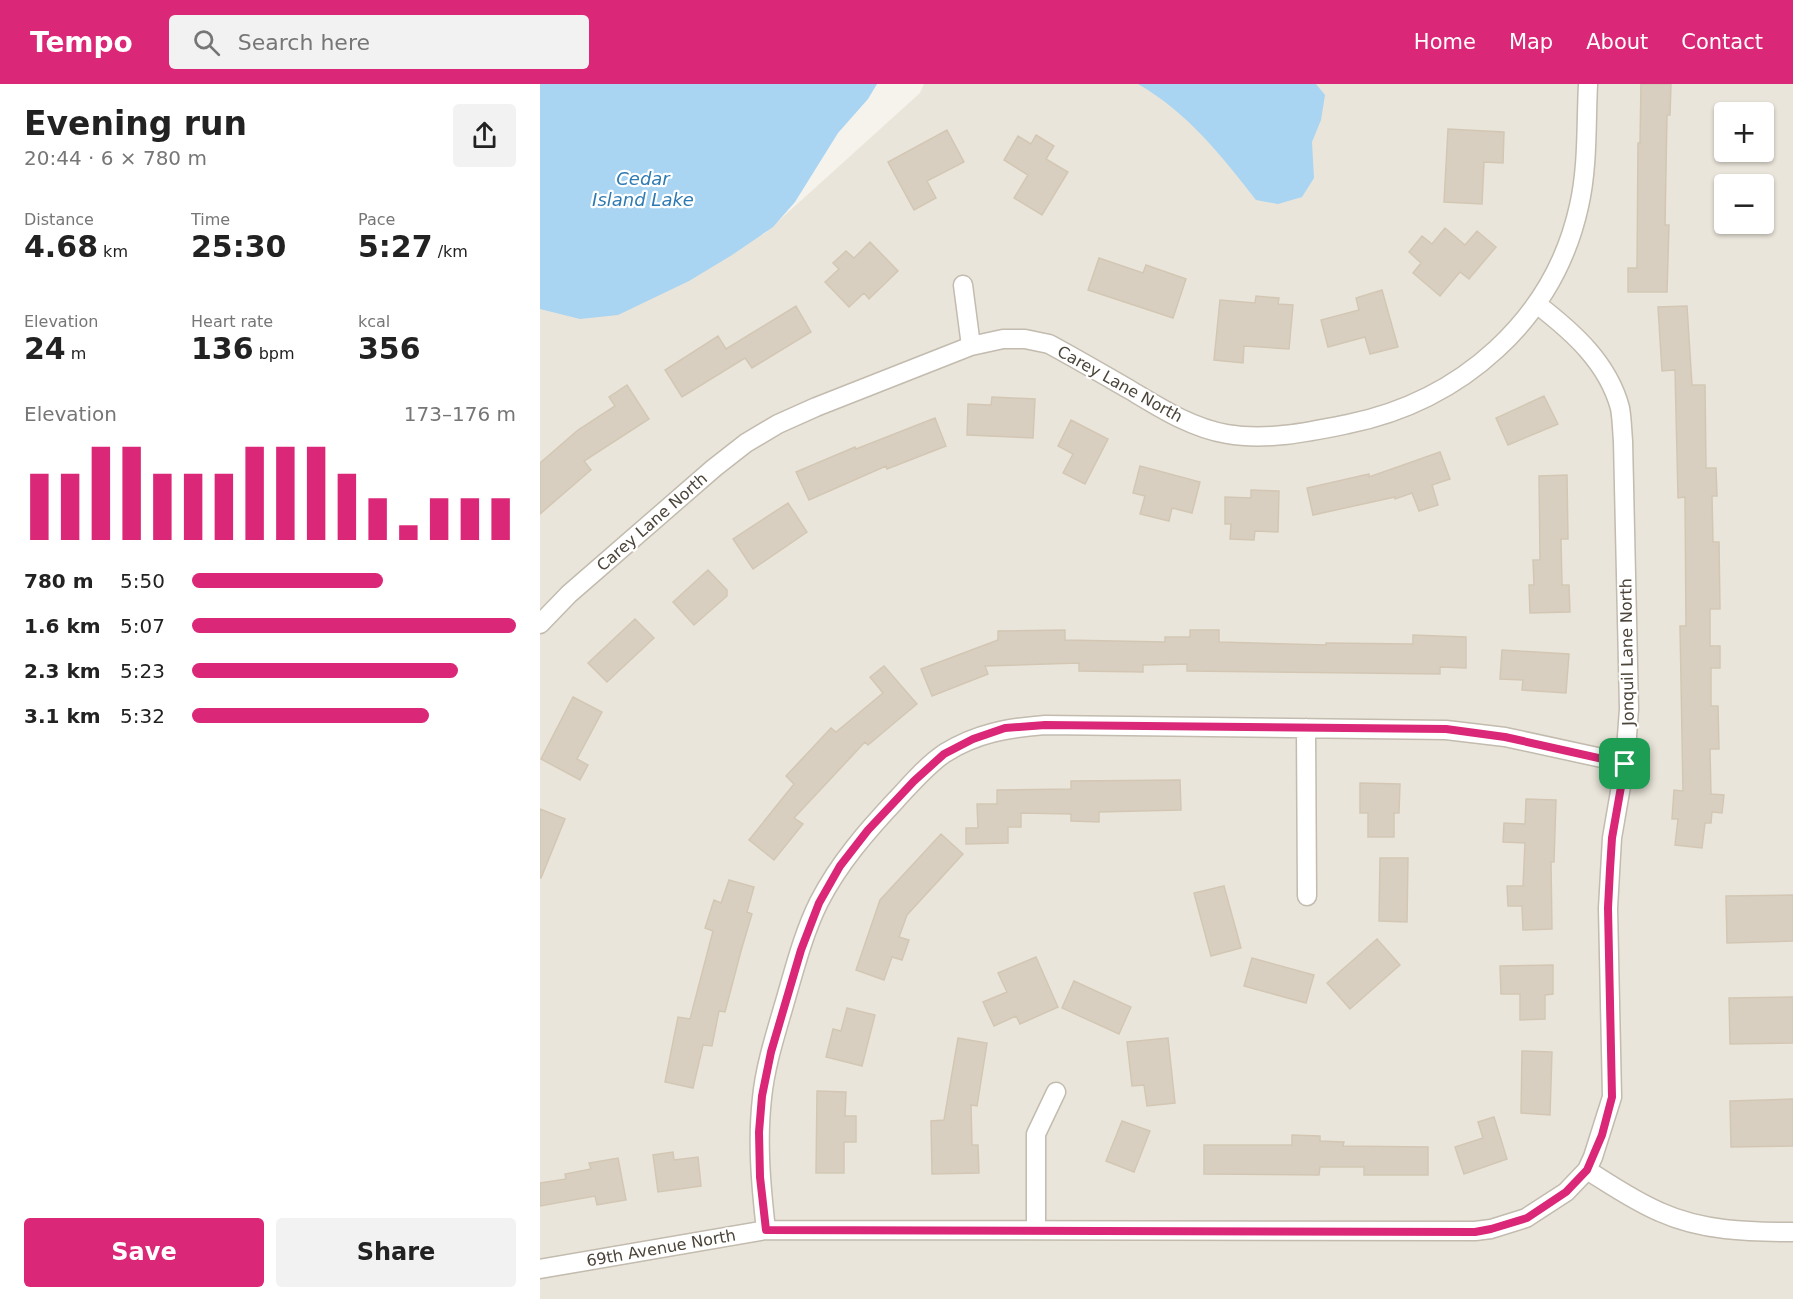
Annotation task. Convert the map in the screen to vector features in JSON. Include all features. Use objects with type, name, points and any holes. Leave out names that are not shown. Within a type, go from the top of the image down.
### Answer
[{"type":"street","name":"Carey Lane North","points":[[540,624],[569,594],[746,443],[778,424],[816,407],[971,346],[1003,339],[1025,339],[1049,344],[1187,422],[1226,434],[1268,437],[1362,421],[1417,403],[1447,388],[1484,361],[1518,329],[1538,305],[1572,233],[1579,205],[1585,159],[1588,84]]},
{"type":"street","points":[[963,285],[971,346]]},
{"type":"street","name":"Jonquil Lane North","points":[[1538,305],[1565,326],[1589,351],[1608,377],[1620,408],[1623,441],[1629,709],[1625,764],[1612,838],[1608,908],[1612,1097],[1602,1135],[1587,1170]]},
{"type":"street","points":[[766,1230],[759,1143],[762,1096],[771,1052],[801,950],[819,903],[840,866],[868,830],[914,781],[944,754],[973,739],[1005,728],[1045,725],[1446,729],[1478,733],[1625,764]]},
{"type":"street","points":[[1306,728],[1306,896]]},
{"type":"street","points":[[1036,1229],[1036,1134],[1056,1092]]},
{"type":"street","points":[[1587,1170],[1660,1212],[1687,1222],[1711,1228],[1745,1232],[1793,1232]]},
{"type":"street","name":"69th Avenue North","points":[[540,1269],[766,1230],[1475,1232],[1527,1218],[1566,1192],[1587,1170]]},
{"type":"shaded area","points":[[924,84],[1793,84],[1793,1299],[540,1299],[540,307],[670,275],[764,234],[920,93]]},
{"type":"water","name":"Cedar Island Lake","points":[[540,84],[877,84],[868,99],[838,133],[795,202],[773,227],[689,281],[618,315],[580,319],[540,309]]},
{"type":"water","points":[[1138,84],[1316,84],[1325,95],[1321,120],[1312,142],[1314,178],[1302,197],[1278,204],[1256,200],[1203,136],[1173,108]]},
{"type":"building","points":[[1641,84],[1671,84],[1670,115],[1667,115],[1665,225],[1669,225],[1667,292],[1628,292],[1628,268],[1637,268]]},
{"type":"building","points":[[1448,129],[1504,132],[1503,163],[1484,162],[1482,204],[1444,202]]},
{"type":"building","points":[[947,130],[964,162],[927,181],[936,198],[914,210],[888,162]]},
{"type":"building","points":[[1036,135],[1054,146],[1046,159],[1068,172],[1042,215],[1014,198],[1028,175],[1004,160],[1018,136],[1031,144]]},
{"type":"building","points":[[1445,228],[1465,245],[1477,231],[1496,247],[1469,279],[1460,272],[1440,296],[1413,273],[1421,263],[1409,252],[1422,236],[1432,244]]},
{"type":"building","points":[[870,242],[898,271],[869,299],[864,293],[849,307],[825,282],[839,269],[833,263],[846,251],[854,258]]},
{"type":"building","points":[[1099,258],[1143,273],[1146,265],[1186,279],[1173,318],[1088,290]]},
{"type":"building","points":[[1382,290],[1398,347],[1370,354],[1365,337],[1328,347],[1321,320],[1359,310],[1356,298]]},
{"type":"building","points":[[1256,296],[1279,298],[1278,304],[1293,305],[1289,349],[1244,346],[1243,363],[1214,360],[1220,300],[1255,303]]},
{"type":"building","points":[[796,306],[811,332],[752,368],[745,358],[682,397],[665,370],[718,336],[726,349]]},
{"type":"building","points":[[1687,306],[1692,385],[1705,385],[1706,468],[1716,468],[1717,496],[1712,496],[1713,542],[1719,542],[1720,609],[1710,609],[1710,646],[1720,646],[1720,668],[1711,668],[1711,706],[1718,706],[1719,749],[1710,749],[1711,794],[1724,795],[1722,813],[1712,812],[1711,823],[1705,823],[1702,848],[1675,845],[1678,819],[1672,819],[1674,790],[1683,791],[1680,626],[1686,626],[1685,497],[1678,498],[1675,370],[1662,371],[1658,307]]},
{"type":"building","points":[[627,385],[649,419],[584,461],[591,470],[540,514],[540,463],[578,430],[615,406],[609,397]]},
{"type":"building","points":[[1544,396],[1558,424],[1508,445],[1496,418]]},
{"type":"building","points":[[992,397],[1035,399],[1033,438],[967,435],[968,404],[991,405]]},
{"type":"building","points":[[935,418],[946,446],[887,469],[886,466],[809,500],[796,472],[855,447],[856,449]]},
{"type":"building","points":[[1071,420],[1108,439],[1085,484],[1063,473],[1073,454],[1058,446]]},
{"type":"building","points":[[1440,452],[1450,479],[1432,485],[1438,505],[1419,511],[1412,493],[1395,499],[1395,497],[1313,515],[1307,488],[1369,474],[1369,477]]},
{"type":"building","points":[[1140,466],[1200,482],[1192,513],[1172,508],[1169,521],[1140,514],[1145,496],[1133,493]]},
{"type":"building","points":[[1567,475],[1568,539],[1561,539],[1562,585],[1569,585],[1570,612],[1530,613],[1529,585],[1534,585],[1533,560],[1540,560],[1539,476]]},
{"type":"building","points":[[1251,490],[1279,491],[1278,532],[1255,531],[1254,540],[1230,539],[1231,524],[1225,524],[1225,497],[1251,498]]},
{"type":"building","points":[[788,503],[807,532],[753,569],[733,539]]},
{"type":"building","points":[[708,570],[727,590],[727,596],[694,625],[673,602]]},
{"type":"building","points":[[635,619],[654,638],[607,682],[588,663]]},
{"type":"building","points":[[1065,630],[1065,640],[1165,642],[1165,637],[1190,637],[1190,630],[1219,630],[1219,642],[1326,645],[1326,643],[1413,644],[1413,635],[1466,637],[1466,668],[1440,667],[1440,674],[1187,671],[1187,664],[1143,665],[1143,672],[1079,671],[1079,663],[985,666],[988,674],[932,696],[921,669],[998,640],[998,631]]},
{"type":"building","points":[[1502,650],[1569,654],[1566,693],[1522,690],[1523,680],[1500,679]]},
{"type":"building","points":[[884,666],[917,704],[868,745],[865,742],[794,818],[803,824],[774,860],[749,840],[794,784],[786,776],[831,728],[836,732],[883,693],[870,677]]},
{"type":"building","points":[[573,697],[602,712],[577,759],[588,765],[580,780],[541,759]]},
{"type":"building","points":[[1180,780],[1181,810],[1099,812],[1099,822],[1071,821],[1071,814],[1021,813],[1021,827],[1008,827],[1008,843],[966,844],[966,828],[978,828],[977,804],[997,804],[997,790],[1071,789],[1071,781]]},
{"type":"building","points":[[1360,783],[1400,784],[1399,813],[1394,813],[1394,837],[1368,837],[1368,813],[1360,813]]},
{"type":"building","points":[[1526,799],[1556,800],[1554,862],[1551,862],[1552,929],[1523,930],[1522,906],[1508,906],[1507,886],[1523,886],[1525,843],[1503,842],[1504,823],[1525,824]]},
{"type":"building","points":[[540,809],[565,819],[541,878],[540,878]]},
{"type":"building","points":[[941,834],[963,854],[907,915],[899,937],[909,940],[902,960],[892,957],[884,980],[856,970],[880,900]]},
{"type":"building","points":[[1380,858],[1408,858],[1407,922],[1379,921]]},
{"type":"building","points":[[729,880],[754,887],[747,912],[752,914],[725,1012],[719,1011],[712,1046],[703,1045],[693,1088],[665,1082],[678,1017],[690,1019],[713,931],[705,928],[714,900],[721,903]]},
{"type":"building","points":[[1224,886],[1241,948],[1211,956],[1194,893]]},
{"type":"building","points":[[1793,895],[1793,941],[1727,943],[1726,896]]},
{"type":"building","points":[[1377,939],[1400,965],[1350,1009],[1327,983]]},
{"type":"building","points":[[1036,957],[1058,1007],[1020,1024],[1016,1016],[994,1026],[983,1002],[1007,992],[998,973]]},
{"type":"building","points":[[1252,958],[1314,975],[1306,1003],[1244,986]]},
{"type":"building","points":[[1553,965],[1553,994],[1545,995],[1545,1019],[1520,1020],[1520,994],[1501,994],[1500,966]]},
{"type":"building","points":[[1074,981],[1131,1007],[1119,1034],[1062,1008]]},
{"type":"building","points":[[1793,997],[1793,1043],[1730,1044],[1729,998]]},
{"type":"building","points":[[847,1008],[875,1015],[862,1066],[826,1057],[833,1029],[841,1031]]},
{"type":"building","points":[[958,1038],[987,1043],[977,1106],[971,1105],[972,1145],[978,1145],[979,1173],[932,1174],[931,1121],[944,1120]]},
{"type":"building","points":[[1168,1038],[1175,1103],[1147,1106],[1144,1085],[1132,1086],[1127,1042]]},
{"type":"building","points":[[1522,1051],[1552,1052],[1550,1115],[1521,1113]]},
{"type":"building","points":[[817,1091],[846,1092],[845,1116],[856,1116],[856,1142],[844,1142],[844,1173],[816,1173]]},
{"type":"building","points":[[1793,1099],[1793,1146],[1731,1147],[1730,1101]]},
{"type":"building","points":[[1494,1117],[1507,1159],[1464,1174],[1455,1147],[1483,1138],[1478,1122]]},
{"type":"building","points":[[1122,1121],[1150,1131],[1134,1172],[1106,1161]]},
{"type":"building","points":[[1292,1135],[1320,1136],[1320,1141],[1344,1142],[1343,1146],[1428,1147],[1428,1175],[1364,1175],[1364,1167],[1320,1167],[1319,1175],[1204,1174],[1204,1145],[1292,1145]]},
{"type":"building","points":[[673,1152],[674,1160],[698,1157],[701,1186],[658,1192],[653,1155]]},
{"type":"building","points":[[618,1158],[626,1200],[597,1205],[595,1196],[540,1206],[540,1183],[566,1179],[565,1174],[591,1169],[589,1163]]},
{"type":"route","points":[[1045,725],[1446,729],[1505,737],[1625,764],[1612,838],[1608,908],[1612,1097],[1602,1135],[1587,1170],[1566,1192],[1527,1218],[1475,1232],[766,1230],[760,1177],[759,1132],[762,1096],[771,1052],[801,950],[819,903],[840,866],[868,830],[914,781],[944,754],[973,739],[1005,728],[1045,725]]}]
